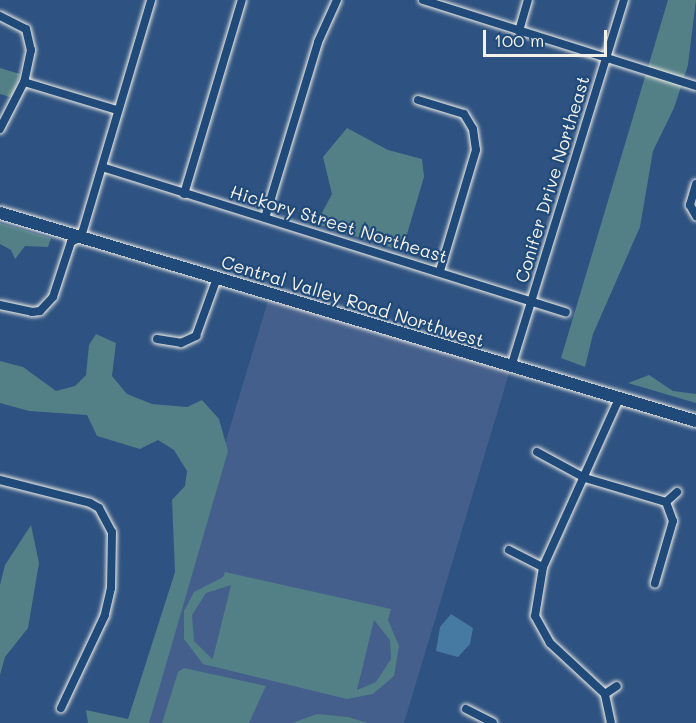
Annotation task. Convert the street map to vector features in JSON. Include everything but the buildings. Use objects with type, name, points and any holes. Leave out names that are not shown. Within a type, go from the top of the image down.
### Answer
[{"type":"main road","name":"Central Valley Road Northwest","points":[[0,213],[696,422]]},
{"type":"street","points":[[0,305],[32,312],[47,306],[71,242],[81,237],[151,0]]},
{"type":"street","points":[[184,194],[242,0]]},
{"type":"street","points":[[265,218],[318,42],[337,0]]},
{"type":"street","points":[[423,0],[696,86]]},
{"type":"street","points":[[519,31],[528,0]]},
{"type":"street","name":"Conifer Drive Northeast","points":[[511,367],[624,0]]},
{"type":"street","points":[[0,16],[26,29],[31,50],[24,82],[0,129]]},
{"type":"street","points":[[24,82],[117,110]]},
{"type":"street","points":[[418,100],[465,114],[473,129],[476,150],[440,271]]},
{"type":"street","name":"Hickory Street Northeast","points":[[102,167],[566,312]]},
{"type":"street","points":[[696,184],[690,205],[696,216]]},
{"type":"street","points":[[157,339],[181,343],[196,336],[217,278]]},
{"type":"street","points":[[610,723],[604,694],[541,631],[535,608],[543,567],[619,399]]},
{"type":"street","points":[[537,452],[585,478],[666,502]]},
{"type":"street","points":[[0,480],[90,503],[99,508],[112,532],[111,588],[105,615],[61,708]]},
{"type":"street","points":[[666,502],[677,492]]},
{"type":"street","points":[[655,582],[673,521],[666,502]]},
{"type":"street","points":[[509,550],[543,567]]},
{"type":"street","points":[[604,694],[617,686]]},
{"type":"street","points":[[466,709],[493,723]]},
{"type":"shaded area","points":[[270,294],[511,367],[404,723],[141,723]]},
{"type":"shaded area","points":[[451,614],[473,628],[470,644],[458,657],[436,651],[440,627]]},
{"type":"green space","points":[[668,0],[696,0],[688,65],[674,108],[653,151],[640,227],[593,334],[585,367],[561,358]]},
{"type":"green space","points":[[0,68],[20,74],[13,98],[0,94]]},
{"type":"green space","points":[[347,128],[388,150],[422,159],[424,177],[402,251],[316,224],[332,194],[323,157]]},
{"type":"green space","points":[[0,223],[51,238],[48,247],[25,246],[15,259],[11,250],[0,244]]},
{"type":"green space","points":[[96,334],[116,343],[112,376],[127,394],[152,404],[187,407],[202,400],[219,419],[228,451],[149,723],[88,723],[86,710],[128,719],[175,572],[172,500],[185,486],[187,471],[174,450],[158,440],[140,449],[97,436],[87,415],[29,411],[0,403],[0,361],[23,367],[56,391],[75,386],[86,375],[89,345]]},
{"type":"green space","points":[[649,375],[673,391],[696,394],[696,403],[628,383]]},
{"type":"green space","points":[[31,525],[39,563],[28,628],[5,657],[0,675],[0,585],[5,565]]},
{"type":"green space","points":[[225,572],[391,609],[388,620],[399,646],[394,676],[373,694],[347,699],[203,664],[184,639],[184,611],[194,592],[223,577]],"holes":[[[231,585],[213,658],[212,659],[194,641],[192,615],[206,593]],[[374,620],[390,640],[391,659],[376,682],[357,690]]]},
{"type":"green space","points":[[184,668],[266,686],[249,723],[162,723],[178,672]]},
{"type":"green space","points":[[317,714],[348,717],[368,723],[292,723]]}]
